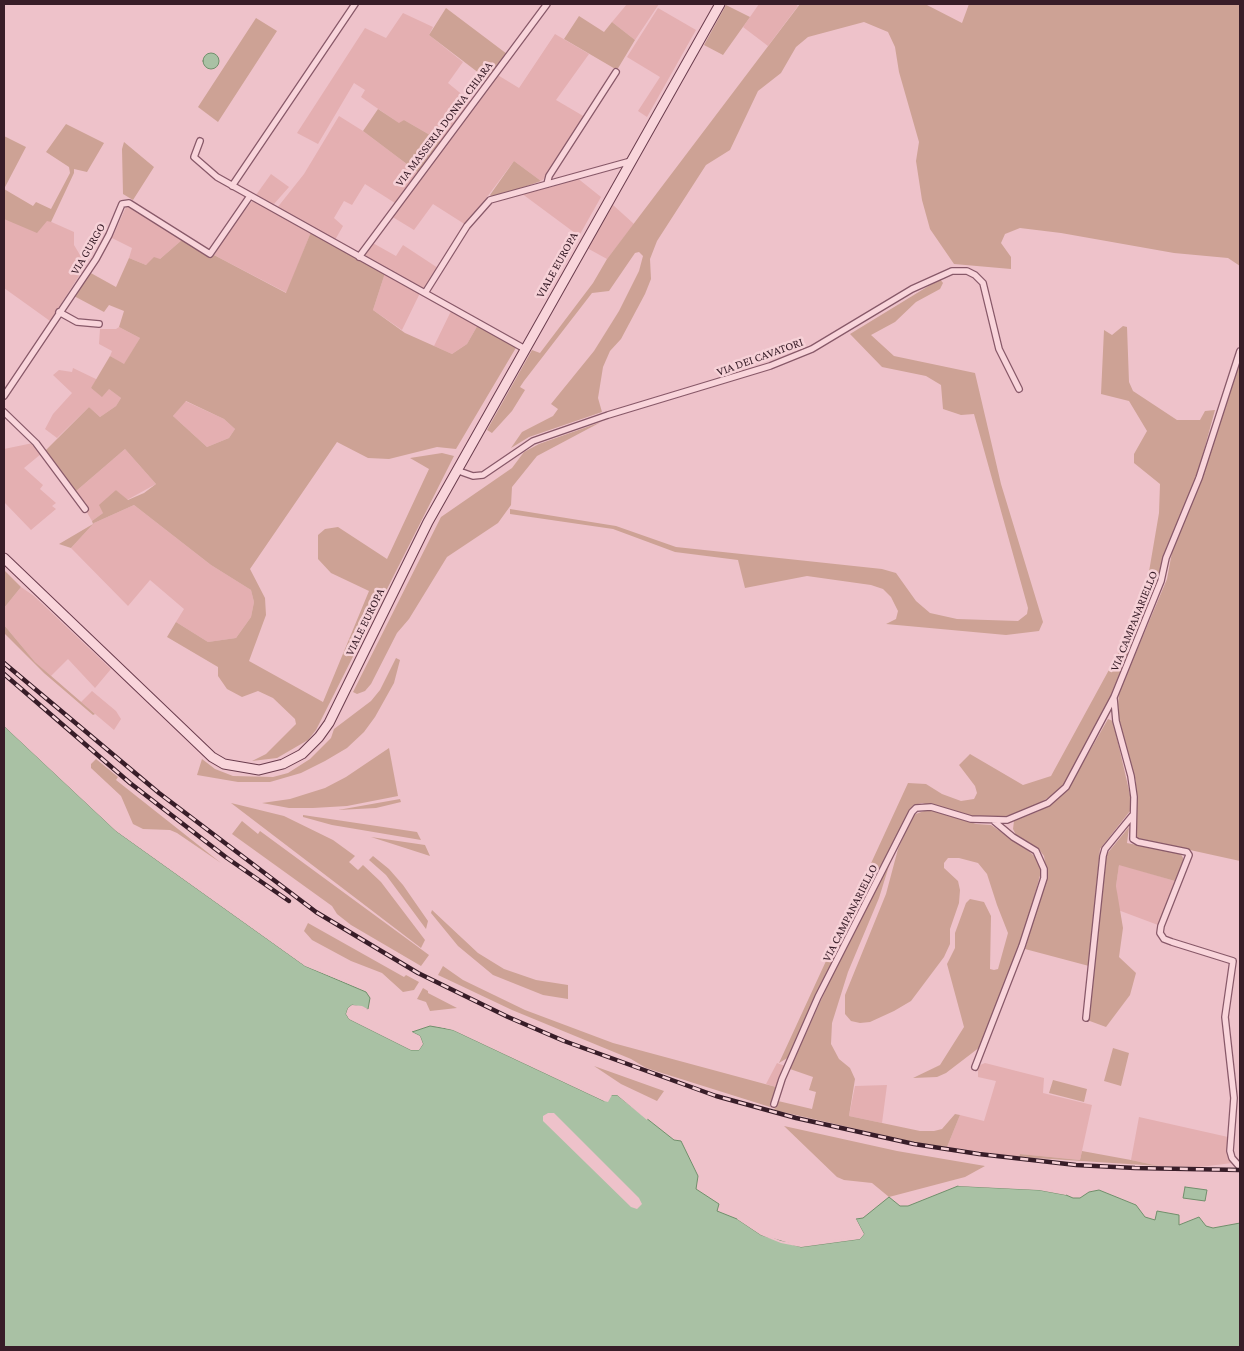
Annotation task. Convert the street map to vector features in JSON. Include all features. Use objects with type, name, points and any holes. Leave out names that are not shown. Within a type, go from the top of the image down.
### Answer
[{"type":"street","points":[[232,186],[354,4]]},
{"type":"street","name":"VIA MASSERIA DONNA CHIARA","points":[[359,256],[546,4]]},
{"type":"street","name":"VIALE EUROPA","points":[[4,558],[212,757],[224,764],[244,769],[271,768],[302,754],[326,729],[428,522],[456,470],[720,4]]},
{"type":"street","points":[[547,184],[549,176],[616,72]]},
{"type":"street","points":[[200,141],[195,153],[196,159],[208,171],[525,349]]},
{"type":"street","points":[[425,293],[467,226],[485,205],[498,198],[631,161]]},
{"type":"street","name":"VIA GURGO","points":[[4,396],[96,259],[122,204],[129,203],[210,254],[250,196]]},
{"type":"street","name":"VIA DEI CAVATORI","points":[[456,470],[473,476],[483,475],[533,441],[608,415],[770,366],[812,349],[912,288],[952,271],[967,271],[976,274],[982,283],[999,349],[1019,389]]},
{"type":"street","points":[[59,312],[77,322],[99,324]]},
{"type":"street","name":"VIA CAMPANARIELLO","points":[[774,1104],[810,1013],[912,812],[922,806],[931,807],[971,819],[995,822],[1018,817],[1048,803],[1066,787],[1114,697],[1161,581],[1170,546],[1199,478],[1240,351]]},
{"type":"street","points":[[4,412],[36,443],[84,509]]},
{"type":"street","points":[[1114,697],[1116,721],[1131,776],[1134,797],[1132,816],[1133,839],[1138,842],[1187,852],[1189,855],[1161,926],[1160,933],[1164,939],[1233,961],[1225,1017],[1234,1098],[1230,1151],[1232,1158],[1238,1166]]},
{"type":"street","points":[[1086,1018],[1102,856],[1105,849],[1132,816]]},
{"type":"street","points":[[975,1067],[1022,946],[1044,878],[1042,863],[1036,851],[1013,837],[995,822]]},
{"type":"shaded area","points":[[627,4],[659,4],[635,40],[612,22]]},
{"type":"shaded area","points":[[759,4],[795,4],[798,6],[768,46],[743,27]]},
{"type":"shaded area","points":[[800,4],[925,4],[962,23],[969,4],[1240,4],[1240,266],[1228,258],[1174,253],[1061,233],[1020,228],[1005,234],[1001,243],[1011,257],[1011,269],[954,264],[930,229],[922,200],[916,161],[919,142],[899,72],[895,47],[888,32],[864,22],[808,37],[796,47],[781,73],[758,91],[730,150],[706,165],[657,241],[650,259],[651,279],[645,294],[621,339],[610,351],[603,367],[598,398],[602,412],[529,437],[511,448],[522,432],[553,416],[558,409],[551,404],[594,351],[619,311],[639,271],[643,256],[639,252],[635,253],[609,291],[592,293],[524,381],[520,387],[525,390],[512,411],[492,433],[487,430],[532,350],[540,353],[593,283],[607,259]]},
{"type":"shaded area","points":[[726,5],[750,17],[723,55],[704,45]]},
{"type":"shaded area","points":[[446,8],[507,54],[488,80],[429,35]]},
{"type":"shaded area","points":[[658,8],[696,30],[647,117],[638,111],[660,77],[627,57]]},
{"type":"shaded area","points":[[403,13],[433,27],[429,35],[463,62],[448,83],[470,101],[442,142],[404,120],[400,124],[361,97],[365,90],[354,83],[318,144],[297,133],[365,28],[386,38]]},
{"type":"shaded area","points":[[579,16],[604,32],[612,22],[635,40],[617,70],[564,39]]},
{"type":"shaded area","points":[[256,18],[277,31],[218,122],[198,107]]},
{"type":"shaded area","points":[[555,34],[589,54],[556,100],[585,117],[544,179],[541,181],[514,161],[466,225],[433,204],[414,230],[391,216],[496,74],[519,88]]},
{"type":"shaded area","points":[[211,53],[217,55],[219,61],[217,67],[211,69],[205,67],[203,61],[205,55]]},
{"type":"shaded area","points":[[378,109],[399,123],[404,120],[442,142],[420,174],[363,131]]},
{"type":"shaded area","points":[[339,116],[363,131],[420,174],[395,203],[365,184],[352,205],[344,201],[334,218],[343,226],[335,240],[277,208],[304,174]]},
{"type":"shaded area","points":[[66,124],[104,143],[87,172],[74,169],[74,173],[51,222],[47,221],[37,233],[4,219],[4,189],[33,206],[36,202],[51,209],[70,173],[69,167],[46,152]]},
{"type":"shaded area","points":[[4,136],[26,147],[4,189]]},
{"type":"shaded area","points":[[124,142],[154,167],[133,200],[123,194],[122,149]]},
{"type":"shaded area","points":[[514,161],[541,181],[493,198],[490,195]]},
{"type":"shaded area","points":[[271,174],[289,187],[274,204],[268,203],[256,195]]},
{"type":"shaded area","points":[[576,177],[601,197],[579,236],[521,193]]},
{"type":"shaded area","points":[[253,200],[311,232],[287,293],[214,255],[221,240]]},
{"type":"shaded area","points":[[130,205],[183,239],[160,259],[146,265],[129,258],[132,248],[112,238],[126,207]]},
{"type":"shaded area","points":[[613,205],[634,224],[607,259],[587,248]]},
{"type":"shaded area","points":[[4,219],[47,220],[74,232],[74,245],[86,265],[50,321],[4,288]]},
{"type":"shaded area","points":[[311,232],[385,273],[373,310],[405,333],[452,354],[467,344],[479,323],[517,346],[456,449],[437,447],[389,459],[368,458],[337,442],[250,569],[265,598],[266,615],[249,661],[323,702],[369,591],[331,573],[318,559],[318,535],[325,529],[338,527],[387,559],[429,469],[410,458],[442,453],[454,456],[316,730],[308,740],[277,758],[252,761],[266,754],[296,724],[295,719],[273,698],[258,691],[242,697],[227,689],[218,676],[218,667],[167,637],[176,622],[208,642],[236,638],[251,617],[254,602],[251,590],[211,565],[134,505],[94,523],[71,548],[59,544],[93,524],[92,521],[103,513],[99,505],[116,490],[128,500],[144,493],[156,484],[125,449],[75,492],[44,452],[89,407],[100,417],[116,406],[121,398],[109,389],[102,397],[91,388],[110,356],[124,364],[140,338],[119,327],[124,311],[109,305],[104,312],[74,296],[89,272],[116,287],[129,258],[146,265],[154,257],[160,259],[183,239],[211,257],[214,255],[286,293]],"holes":[[[186,401],[224,419],[235,429],[229,438],[207,447],[173,416]]]},
{"type":"shaded area","points":[[371,242],[396,256],[403,245],[438,268],[426,288],[422,290],[362,255]]},
{"type":"shaded area","points":[[385,273],[420,293],[402,330],[373,310]]},
{"type":"shaded area","points":[[940,279],[943,283],[940,289],[916,302],[895,322],[871,335],[894,356],[975,373],[1001,484],[1043,622],[1039,631],[1006,635],[886,624],[896,619],[898,611],[891,597],[883,589],[871,585],[807,576],[745,588],[738,560],[675,552],[613,529],[510,514],[510,509],[616,526],[676,547],[882,569],[896,573],[916,601],[930,613],[957,619],[1018,621],[1027,614],[1028,608],[974,414],[961,415],[943,409],[941,385],[926,376],[882,367],[850,334]]},
{"type":"shaded area","points":[[452,309],[479,323],[467,344],[452,354],[434,346]]},
{"type":"shaded area","points":[[1123,326],[1127,327],[1129,382],[1133,391],[1177,420],[1200,420],[1205,411],[1215,410],[1197,476],[1165,554],[1158,578],[1138,625],[1135,627],[1132,626],[1145,595],[1159,513],[1160,484],[1134,463],[1134,454],[1147,431],[1129,401],[1101,394],[1104,330],[1112,335]]},
{"type":"shaded area","points":[[119,327],[140,338],[124,365],[110,356],[112,351],[99,344],[100,329],[116,329]]},
{"type":"shaded area","points":[[1240,358],[1240,861],[1140,839],[1136,836],[1134,829],[1136,782],[1119,719],[1118,705],[1119,693],[1167,579],[1173,547],[1200,484]]},
{"type":"shaded area","points":[[73,368],[98,380],[91,388],[102,396],[108,388],[121,398],[116,406],[100,417],[89,407],[57,438],[45,429],[53,414],[72,393],[53,375],[59,370],[72,372]]},
{"type":"shaded area","points":[[185,401],[224,419],[235,429],[229,438],[207,447],[173,416]]},
{"type":"shaded area","points":[[601,422],[537,456],[512,487],[511,505],[498,523],[447,557],[409,619],[397,633],[371,684],[365,691],[357,694],[353,692],[441,517],[512,468],[524,452],[539,444]]},
{"type":"shaded area","points":[[33,443],[41,454],[24,468],[43,485],[40,489],[56,503],[52,506],[56,509],[31,530],[4,502],[4,449]]},
{"type":"shaded area","points":[[125,449],[156,484],[127,500],[116,490],[103,513],[92,521],[75,492]]},
{"type":"shaded area","points":[[134,505],[211,565],[251,590],[254,602],[251,617],[236,638],[208,642],[176,622],[184,609],[150,580],[128,606],[71,548],[94,523]]},
{"type":"shaded area","points":[[4,570],[21,587],[4,608]]},
{"type":"shaded area","points":[[21,587],[34,596],[111,669],[95,688],[68,659],[51,676],[35,662],[4,625],[4,608]]},
{"type":"shaded area","points":[[4,625],[35,662],[95,714],[93,715],[44,673],[4,633]]},
{"type":"shaded area","points":[[1128,635],[1132,638],[1132,643],[1107,705],[1073,771],[1060,790],[1040,803],[1011,815],[991,819],[973,817],[922,803],[914,805],[910,809],[789,1057],[779,1063],[908,783],[926,784],[942,794],[961,801],[974,799],[977,793],[975,786],[959,765],[970,754],[1023,785],[1051,776]]},
{"type":"shaded area","points":[[396,658],[400,660],[394,683],[375,717],[364,732],[347,748],[325,761],[301,773],[270,782],[238,782],[197,775],[202,759],[215,769],[233,776],[273,777],[288,773],[310,759],[331,738],[334,729],[371,701],[380,690]]},
{"type":"shaded area","points":[[92,691],[116,711],[121,719],[114,730],[81,702]]},
{"type":"shaded area","points":[[1108,719],[1113,721],[1131,799],[1130,811],[1100,849],[1089,966],[1025,949],[1047,875],[1044,856],[1038,848],[1016,835],[1013,829],[1014,821],[1039,811],[1068,789]]},
{"type":"shaded area","points":[[4,726],[116,831],[305,966],[366,992],[370,998],[368,1009],[352,1005],[348,1008],[346,1014],[349,1019],[411,1050],[419,1050],[423,1044],[420,1036],[412,1032],[430,1026],[453,1030],[604,1101],[612,1095],[617,1095],[674,1140],[681,1141],[698,1176],[696,1189],[719,1204],[717,1211],[737,1219],[761,1235],[801,1247],[860,1239],[864,1234],[856,1219],[863,1218],[889,1197],[900,1206],[908,1206],[958,1186],[1039,1190],[1073,1198],[1080,1198],[1089,1192],[1099,1190],[1136,1205],[1145,1217],[1155,1220],[1157,1211],[1179,1215],[1179,1225],[1199,1217],[1206,1226],[1213,1228],[1240,1223],[1240,1347],[4,1347]]},
{"type":"shaded area","points":[[389,748],[398,796],[347,806],[313,808],[289,808],[262,803],[290,799],[325,788],[346,777]]},
{"type":"shaded area","points":[[96,759],[118,777],[116,780],[221,863],[177,833],[170,830],[143,829],[133,824],[121,796],[91,768],[91,764]]},
{"type":"shaded area","points":[[400,799],[401,802],[376,808],[338,810]]},
{"type":"shaded area","points":[[231,803],[284,816],[333,840],[355,856],[349,862],[358,870],[363,865],[381,882],[425,940],[421,948]]},
{"type":"shaded area","points":[[927,810],[936,810],[976,824],[991,825],[1038,859],[1042,868],[1028,921],[980,1047],[946,1073],[937,1077],[913,1078],[940,1065],[964,1027],[947,964],[955,948],[955,933],[966,903],[970,899],[984,902],[991,916],[990,969],[998,969],[1008,933],[987,874],[978,863],[959,858],[948,858],[944,863],[944,868],[958,881],[960,890],[959,903],[950,929],[950,944],[944,957],[911,1001],[894,1011],[870,1022],[860,1023],[851,1021],[845,1014],[845,995],[886,894],[898,849],[913,815]]},
{"type":"shaded area","points":[[303,815],[417,832],[421,840],[332,825],[303,817]]},
{"type":"shaded area","points":[[242,821],[258,834],[260,831],[429,955],[421,966],[351,925],[337,914],[332,906],[232,834]]},
{"type":"shaded area","points":[[1129,827],[1127,843],[1181,854],[1184,860],[1175,881],[1119,865],[1116,886],[1123,928],[1119,957],[1136,973],[1130,995],[1106,1027],[1087,1020],[1095,960],[1098,914],[1106,855]]},
{"type":"shaded area","points":[[371,837],[425,845],[430,856]]},
{"type":"shaded area","points":[[373,856],[389,869],[403,885],[428,921],[426,929],[386,875],[369,860]]},
{"type":"shaded area","points":[[892,856],[879,898],[848,972],[832,1023],[831,1044],[839,1059],[850,1068],[855,1079],[849,1116],[920,1131],[934,1131],[942,1129],[955,1114],[960,1115],[947,1147],[918,1143],[774,1110],[778,1101],[812,1109],[816,1092],[809,1090],[813,1077],[790,1069],[845,947]]},
{"type":"shaded area","points":[[1119,864],[1175,881],[1158,925],[1118,910],[1116,886]]},
{"type":"shaded area","points":[[432,910],[478,953],[504,969],[536,980],[568,985],[568,999],[543,995],[493,975],[458,946],[431,913]]},
{"type":"shaded area","points":[[308,923],[404,977],[406,975],[419,982],[414,990],[403,992],[382,973],[351,961],[312,940],[304,931]]},
{"type":"shaded area","points":[[443,966],[463,980],[525,1010],[613,1043],[776,1087],[770,1107],[646,1068],[631,1059],[512,1010],[438,975]]},
{"type":"shaded area","points":[[423,988],[428,993],[457,1008],[430,1011],[426,1002],[417,999]]},
{"type":"shaded area","points":[[1113,1048],[1129,1053],[1121,1086],[1104,1081]]},
{"type":"shaded area","points":[[777,1063],[785,1066],[776,1087],[766,1084]]},
{"type":"shaded area","points":[[985,1063],[1044,1078],[1043,1093],[1092,1105],[1080,1160],[1020,1154],[1019,1157],[947,1147],[960,1115],[984,1121],[996,1081],[978,1077],[980,1065]]},
{"type":"shaded area","points":[[594,1066],[664,1091],[657,1101],[621,1084]]},
{"type":"shaded area","points":[[1053,1080],[1087,1089],[1084,1102],[1049,1093]]},
{"type":"shaded area","points":[[887,1085],[882,1123],[849,1116],[855,1086]]},
{"type":"shaded area","points":[[1139,1117],[1228,1137],[1228,1156],[1232,1163],[1200,1167],[1159,1166],[1131,1160]]},
{"type":"shaded area","points":[[784,1126],[897,1151],[985,1166],[965,1177],[889,1197],[872,1183],[844,1180],[837,1177]]},
{"type":"shaded area","points":[[1082,1151],[1159,1166],[1019,1157],[1020,1154],[1080,1160]]},
{"type":"shaded area","points":[[1185,1187],[1207,1190],[1205,1201],[1183,1198]]},
{"type":"pier","points":[[4,724],[118,829],[306,963],[355,983],[369,992],[305,966],[116,831]]},
{"type":"pier","points":[[352,1005],[362,1006],[370,1010],[352,1007],[349,1014],[351,1017],[411,1047],[418,1047],[420,1044],[418,1038],[410,1034],[410,1031],[420,1036],[423,1044],[419,1050],[411,1050],[349,1019],[346,1014],[348,1008]]},
{"type":"pier","points":[[428,1024],[454,1027],[604,1099],[611,1093],[618,1093],[648,1118],[647,1120],[617,1095],[612,1095],[608,1102],[604,1101],[453,1030]]},
{"type":"pier","points":[[548,1113],[554,1113],[639,1198],[642,1204],[637,1209],[631,1207],[543,1121],[543,1116]]},
{"type":"pier","points":[[960,1183],[1039,1188],[1066,1192],[1066,1195],[1039,1190],[958,1186]]},
{"type":"pier","points":[[738,1217],[762,1233],[781,1241],[801,1244],[859,1237],[861,1234],[854,1220],[856,1219],[864,1234],[860,1239],[801,1247],[781,1243],[761,1235],[737,1219]]},
{"type":"railway","points":[[4,663],[159,793],[316,912],[418,973],[508,1017],[564,1041],[716,1096],[796,1118],[914,1144],[979,1154],[1076,1165],[1240,1170]]},
{"type":"railway","points":[[4,674],[130,783],[227,858],[289,901]]}]
